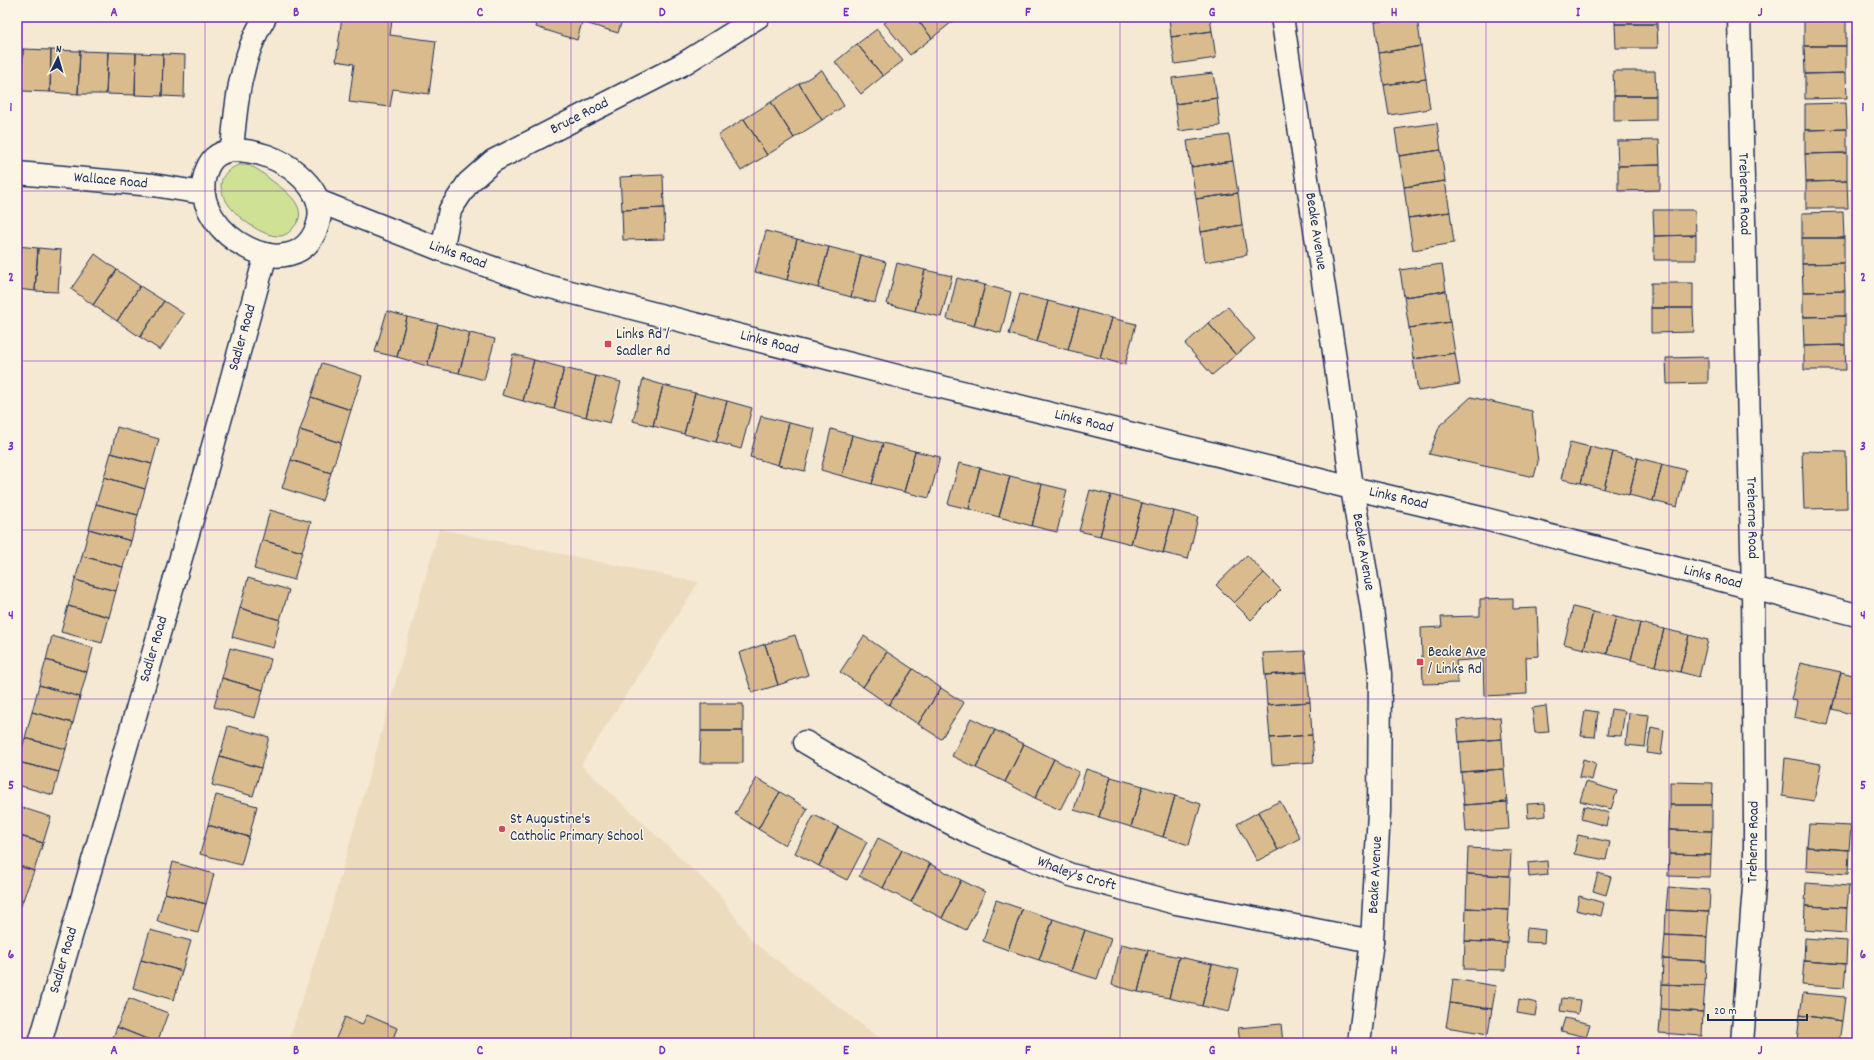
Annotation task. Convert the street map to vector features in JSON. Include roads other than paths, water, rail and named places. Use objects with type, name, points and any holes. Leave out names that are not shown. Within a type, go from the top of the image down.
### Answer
[{"type":"street","points":[[232,150],[236,107],[244,66],[254,35],[265,17]]},
{"type":"street","name":"Bruce Road","points":[[442,250],[450,210],[468,183],[493,161],[683,64],[758,17]]},
{"type":"street","name":"Beake Avenue","points":[[1282,17],[1334,352],[1352,488],[1372,609],[1380,674],[1379,812],[1372,941],[1360,1043]]},
{"type":"street","name":"Treherne Road","points":[[1739,17],[1753,589],[1755,874],[1742,1043]]},
{"type":"street","points":[[232,150],[247,150],[289,166],[305,180],[318,201],[320,219],[310,240],[300,250],[291,254],[266,254],[245,247],[224,231],[213,219],[206,206],[203,193],[208,166],[214,157],[232,150]]},
{"type":"street","name":"Wallace Road","points":[[17,173],[153,185],[203,193]]},
{"type":"street","name":"Links Road","points":[[318,201],[442,250],[547,286],[905,378],[1352,488],[1491,520],[1857,615]]},
{"type":"street","name":"Sadler Road","points":[[40,1043],[205,475],[266,254]]},
{"type":"street","name":"Whaley's Croft","points":[[806,742],[890,792],[974,835],[1071,875],[1176,903],[1372,941]]},
{"type":"place","name":"Links Rd / Sadler Rd","points":[[608,344]]},
{"type":"place","name":"Beake Ave / Links Rd","points":[[1420,662]]},
{"type":"place","name":"St Augustine's Catholic Primary School","points":[[502,829]]}]
